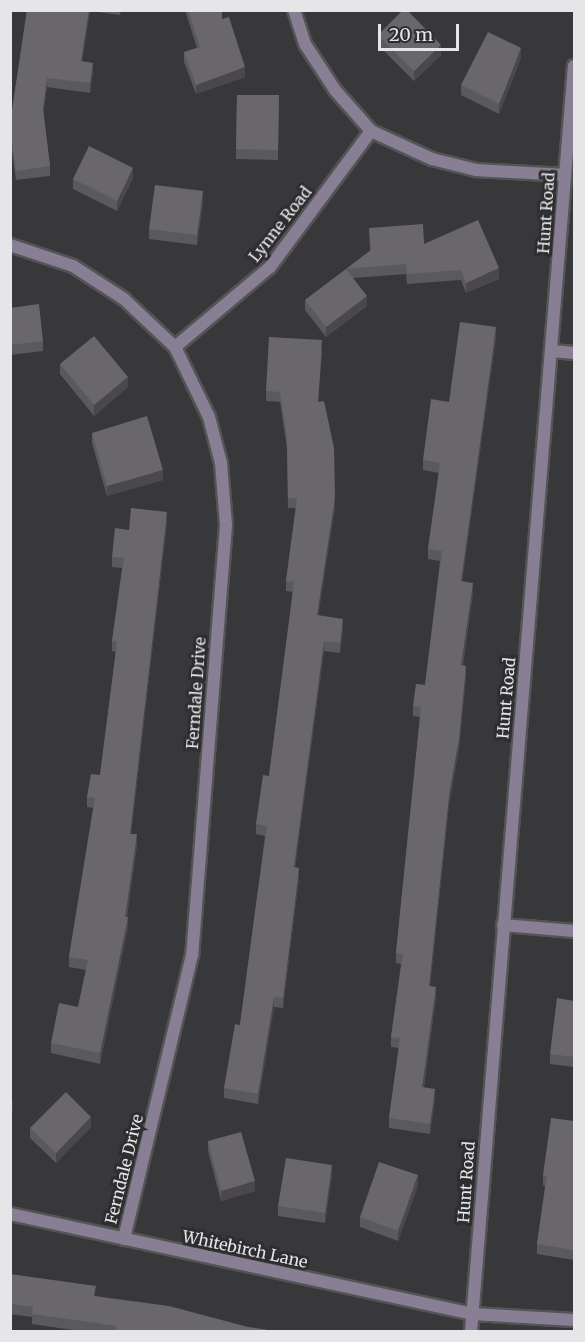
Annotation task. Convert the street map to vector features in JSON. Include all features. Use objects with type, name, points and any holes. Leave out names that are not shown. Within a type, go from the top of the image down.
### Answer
[{"type":"street","points":[[294,10],[305,44],[335,90],[371,131],[432,159],[476,170],[565,175]]},
{"type":"street","name":"Hunt Road","points":[[471,1332],[574,66]]},
{"type":"street","name":"Lynne Road","points":[[175,347],[270,267],[371,131]]},
{"type":"street","name":"Ferndale Drive","points":[[10,245],[73,266],[124,299],[175,347],[209,417],[220,463],[226,525],[192,955],[124,1239]]},
{"type":"street","points":[[552,351],[574,353]]},
{"type":"street","points":[[503,925],[574,931]]},
{"type":"street","name":"Whitebirch Lane","points":[[10,1214],[473,1314],[574,1320]]},
{"type":"building","points":[[27,10],[89,10],[81,61],[93,63],[90,83],[47,78],[43,108],[50,166],[16,171],[10,124]]},
{"type":"building","points":[[188,10],[222,10],[222,19],[229,17],[245,67],[196,85],[184,52],[200,47]]},
{"type":"building","points":[[403,10],[407,10],[441,45],[414,71],[378,35]]},
{"type":"building","points":[[488,32],[521,48],[499,104],[461,85]]},
{"type":"building","points":[[237,95],[279,95],[278,150],[236,149]]},
{"type":"building","points":[[89,146],[133,168],[117,201],[73,179]]},
{"type":"building","points":[[155,185],[203,191],[197,235],[149,229]]},
{"type":"building","points":[[478,220],[499,268],[466,283],[461,270],[407,274],[406,264],[346,269],[371,250],[369,228],[423,224],[424,244]]},
{"type":"building","points":[[346,269],[367,296],[326,327],[305,300]]},
{"type":"building","points":[[39,304],[43,341],[10,345],[10,308]]},
{"type":"building","points":[[460,322],[496,327],[461,581],[473,583],[461,665],[466,666],[459,739],[449,795],[429,986],[436,987],[422,1087],[435,1089],[430,1124],[389,1118],[400,1038],[391,1037],[403,954],[396,953],[421,707],[413,706],[416,684],[425,685],[442,551],[428,549],[440,463],[423,460],[431,399],[449,402]]},
{"type":"building","points":[[94,336],[128,377],[94,405],[60,364]]},
{"type":"building","points":[[269,337],[322,340],[318,402],[324,401],[334,448],[335,497],[317,615],[343,619],[340,643],[324,641],[294,867],[299,868],[283,998],[274,997],[258,1094],[224,1088],[235,1024],[240,1025],[267,826],[256,824],[263,775],[269,776],[294,582],[286,581],[297,498],[288,498],[287,438],[280,392],[266,391]]},
{"type":"building","points":[[147,416],[163,470],[107,486],[92,433]]},
{"type":"building","points":[[131,508],[167,512],[130,834],[137,834],[125,917],[128,917],[100,1053],[51,1043],[59,1003],[78,1007],[88,960],[69,957],[95,798],[87,797],[91,774],[100,775],[117,642],[112,641],[124,558],[112,557],[115,528],[129,530]]},
{"type":"building","points":[[557,998],[574,1001],[574,1057],[550,1054]]},
{"type":"building","points":[[66,1092],[91,1117],[56,1153],[30,1128]]},
{"type":"building","points":[[551,1118],[574,1121],[574,1250],[537,1244],[547,1176],[543,1175]]},
{"type":"building","points":[[241,1132],[255,1181],[221,1191],[208,1141]]},
{"type":"building","points":[[286,1158],[332,1165],[325,1213],[278,1206]]},
{"type":"building","points":[[379,1162],[418,1175],[398,1231],[360,1217]]},
{"type":"building","points":[[10,1274],[96,1286],[94,1296],[169,1306],[248,1327],[281,1332],[116,1332],[117,1326],[32,1314],[33,1307],[10,1304]]}]
